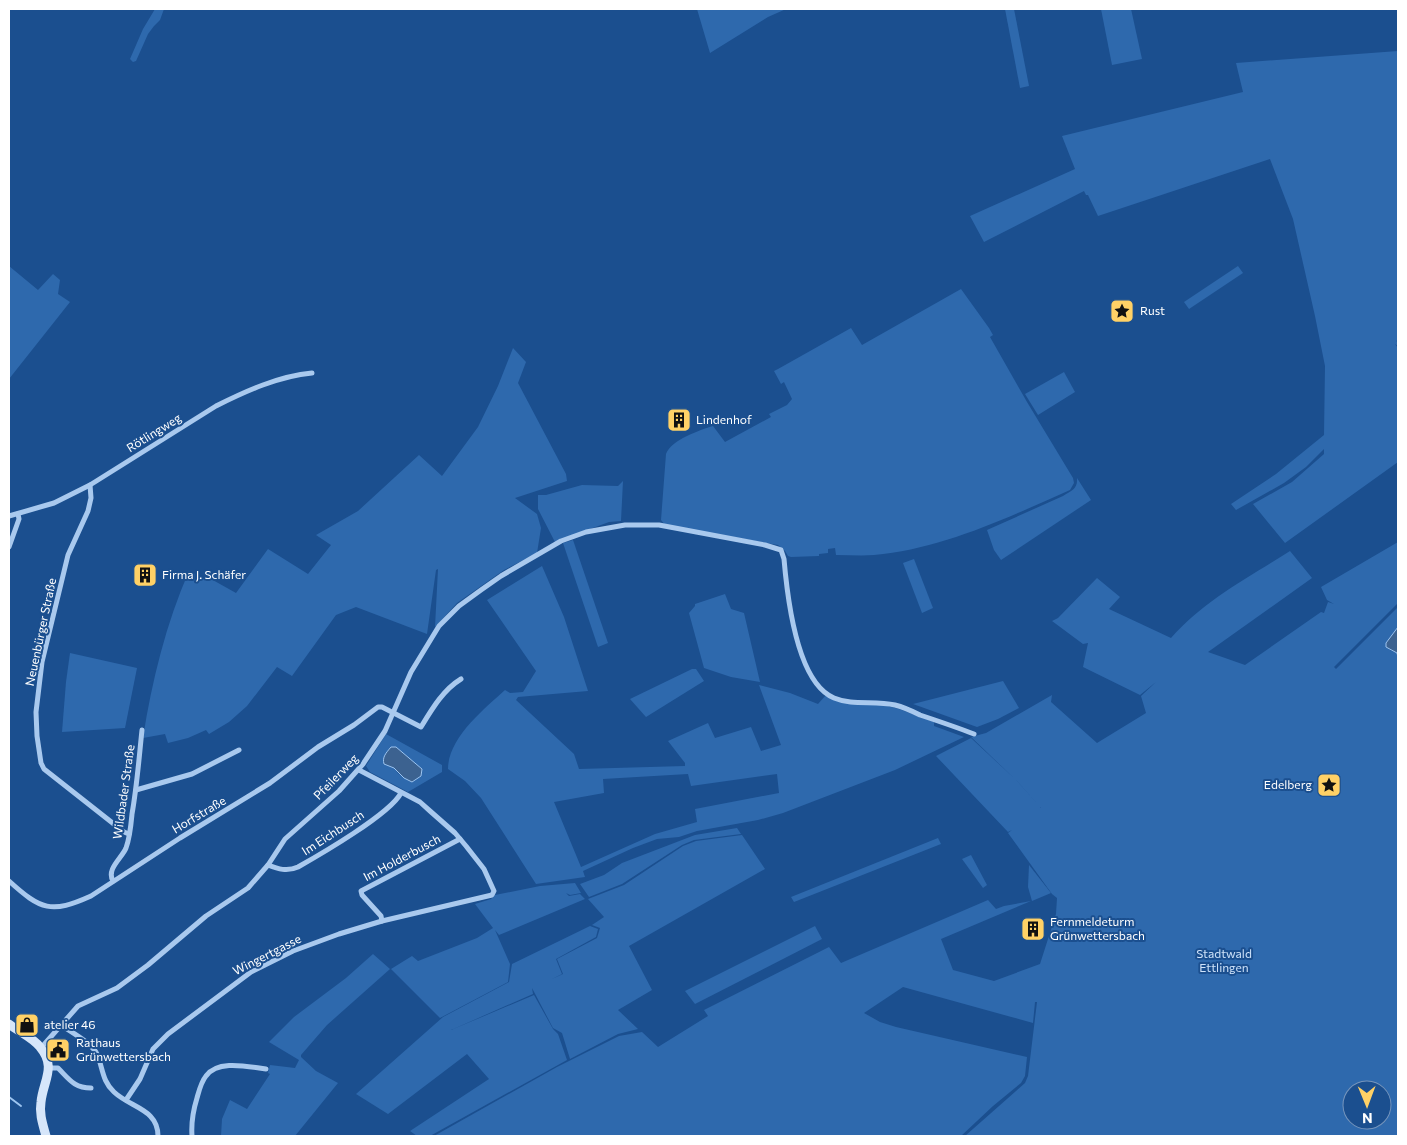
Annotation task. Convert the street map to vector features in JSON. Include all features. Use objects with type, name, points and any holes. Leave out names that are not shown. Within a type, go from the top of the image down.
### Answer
[{"type":"main road","points":[[9,1024],[41,1048],[45,1055],[48,1068],[47,1080],[40,1104],[46,1136]]},
{"type":"street","name":"Rötlingweg","points":[[9,516],[54,503],[90,485],[216,406],[262,386],[299,374],[312,373]]},
{"type":"street","name":"Neuenbürger Straße","points":[[90,485],[91,498],[88,511],[68,555],[42,662],[36,712],[37,736],[44,769],[109,821],[129,834]]},
{"type":"street","points":[[9,547],[19,519],[18,514]]},
{"type":"street","name":"Pfeilerweg","points":[[41,1048],[78,1006],[117,988],[148,965],[206,916],[248,888],[285,839],[339,791],[359,770],[385,731],[411,672],[439,626],[459,606],[502,576],[561,541],[580,534],[625,525],[659,525],[765,545],[781,550],[784,558],[792,621],[802,653],[814,679],[824,691],[832,697],[847,701],[880,702],[896,706],[974,734]]},
{"type":"street","points":[[394,713],[421,727],[452,684],[462,679]]},
{"type":"street","name":"Horfstraße","points":[[9,881],[42,906],[61,907],[82,900],[264,787],[318,747],[354,725],[378,706],[394,713]]},
{"type":"street","name":"Wildbader Straße","points":[[113,881],[111,878],[112,870],[125,850],[129,834],[142,730]]},
{"type":"street","points":[[136,790],[192,774],[239,750]]},
{"type":"street","points":[[359,770],[420,802],[460,839]]},
{"type":"street","name":"Im Eichbusch","points":[[268,864],[287,870],[298,868],[371,821],[398,799],[401,793]]},
{"type":"street","name":"Wingertgasse","points":[[126,1100],[140,1079],[154,1049],[168,1034],[237,981],[293,951],[339,934],[382,921],[488,897],[494,893],[484,870],[460,839]]},
{"type":"street","name":"Im Holderbusch","points":[[382,921],[361,891],[460,839]]},
{"type":"street","points":[[61,1025],[92,1048],[97,1054],[107,1085],[115,1093],[149,1114],[155,1121],[158,1136]]},
{"type":"street","points":[[192,1136],[192,1113],[206,1075],[211,1071],[225,1067],[238,1066],[266,1069]]},
{"type":"street","points":[[48,1068],[58,1068],[76,1086],[91,1088]]},
{"type":"green space","points":[[155,9],[164,9],[160,20],[148,34],[136,61],[133,62],[130,59],[143,29]]},
{"type":"green space","points":[[697,9],[786,9],[768,17],[710,53]]},
{"type":"green space","points":[[1005,9],[1014,9],[1029,86],[1020,88]]},
{"type":"green space","points":[[1101,9],[1131,9],[1142,59],[1112,65]]},
{"type":"green space","points":[[1398,51],[1398,338],[1396,342],[1398,340],[1398,346],[1395,344],[1398,348],[1398,462],[1285,543],[1253,504],[1292,482],[1324,454],[1324,449],[1306,467],[1284,483],[1236,510],[1231,504],[1276,474],[1324,435],[1325,366],[1293,219],[1270,159],[1098,216],[1088,195],[1084,191],[984,242],[970,216],[1075,169],[1062,136],[1243,92],[1236,63]]},
{"type":"green space","points":[[9,266],[38,290],[53,274],[60,280],[58,294],[70,302],[9,379]]},
{"type":"green space","points":[[1238,266],[1243,273],[1189,309],[1184,302]]},
{"type":"green space","points":[[961,289],[989,328],[993,335],[990,337],[1073,478],[1074,483],[1070,490],[999,521],[950,539],[899,552],[874,555],[836,555],[835,548],[828,549],[828,553],[819,554],[819,556],[791,557],[778,545],[665,525],[661,520],[666,454],[674,444],[686,436],[713,426],[725,442],[771,417],[769,414],[787,405],[792,399],[784,382],[781,384],[774,371],[851,328],[862,345]]},
{"type":"green space","points":[[513,348],[526,362],[518,383],[566,474],[567,481],[515,498],[537,514],[541,528],[537,553],[504,570],[457,603],[435,627],[438,569],[436,570],[427,634],[356,607],[336,615],[292,676],[277,667],[247,706],[229,722],[209,734],[206,730],[188,738],[168,743],[165,734],[143,738],[161,653],[173,611],[189,571],[209,581],[211,579],[236,593],[268,549],[308,574],[331,545],[316,535],[358,511],[419,455],[442,476],[478,427],[498,386]]},
{"type":"green space","points":[[1064,372],[1075,392],[1038,415],[1025,394]]},
{"type":"green space","points":[[1077,478],[1091,500],[1001,560],[994,550],[987,530],[1063,496],[1075,487]]},
{"type":"green space","points":[[623,481],[621,521],[609,522],[555,542],[538,509],[538,495],[546,495],[582,485],[618,486]]},
{"type":"green space","points":[[573,540],[608,643],[598,647],[563,543]]},
{"type":"green space","name":"Stadtwald Ettlingen","points":[[1398,542],[1398,603],[1334,667],[1336,669],[1398,607],[1398,627],[1386,643],[1390,650],[1397,653],[1398,657],[1398,1136],[965,1136],[1025,1083],[1028,1076],[1037,1002],[1035,1002],[1033,1023],[903,987],[864,1013],[880,1022],[896,1027],[1027,1057],[1025,1076],[1021,1083],[961,1136],[434,1136],[557,1067],[619,1036],[642,1032],[658,1047],[708,1016],[704,1010],[829,947],[841,963],[988,900],[996,909],[1031,901],[941,939],[953,970],[994,981],[1040,964],[1056,914],[1057,898],[1052,894],[1008,833],[1012,830],[1008,832],[936,756],[971,738],[1014,778],[971,737],[986,733],[1052,695],[1051,702],[1097,743],[1146,713],[1141,696],[1156,682],[1140,695],[1083,667],[1088,643],[1083,644],[1052,621],[1058,618],[1097,578],[1120,597],[1109,609],[1171,638],[1197,612],[1212,601],[1290,551],[1312,578],[1208,652],[1245,665],[1321,612],[1324,613],[1328,602],[1334,604],[1327,600],[1321,587]]},
{"type":"green space","points":[[914,559],[933,608],[922,613],[903,563]]},
{"type":"green space","points":[[542,566],[564,617],[588,691],[518,697],[516,700],[574,754],[579,769],[685,766],[685,763],[668,741],[708,723],[715,738],[751,727],[761,751],[781,745],[759,685],[790,693],[818,704],[826,695],[832,699],[880,704],[934,722],[934,726],[964,737],[895,770],[783,813],[758,820],[697,831],[679,837],[657,839],[583,871],[585,877],[536,884],[481,798],[465,781],[448,769],[450,757],[460,735],[505,690],[510,693],[523,692],[536,671],[487,600]],"holes":[[[688,774],[691,786],[777,774],[779,793],[695,809],[697,822],[655,834],[581,867],[554,802],[604,793],[603,779]]]},
{"type":"green space","points":[[725,594],[731,609],[744,613],[760,682],[731,677],[704,668],[689,613],[695,604]]},
{"type":"green space","points":[[70,653],[137,668],[125,728],[62,732]]},
{"type":"green space","points":[[692,669],[696,669],[704,681],[646,717],[630,699]]},
{"type":"green space","points":[[1003,681],[1019,708],[977,727],[913,704]]},
{"type":"green space","points":[[386,734],[442,765],[442,772],[408,792],[370,772],[366,766]],"holes":[[[391,747],[396,747],[422,769],[421,776],[415,780],[408,779],[399,774],[394,765]]]},
{"type":"green space","points":[[737,828],[741,834],[694,840],[682,845],[622,884],[589,897],[580,884],[604,875],[622,863],[695,835]]},
{"type":"green space","points":[[742,835],[765,869],[629,946],[652,990],[618,1010],[638,1029],[618,1034],[570,1059],[562,1033],[553,1028],[532,988],[533,994],[451,1030],[534,995],[553,1029],[558,1034],[567,1060],[430,1136],[417,1136],[410,1131],[489,1079],[467,1054],[388,1114],[356,1094],[443,1017],[509,982],[512,964],[590,926],[598,929],[596,937],[556,959],[562,974],[552,979],[563,974],[557,959],[597,938],[600,928],[592,925],[604,917],[588,899],[624,885],[683,846],[696,841]]},
{"type":"green space","points":[[938,838],[941,844],[794,902],[791,897]]},
{"type":"green space","points":[[971,855],[987,885],[983,888],[962,859]]},
{"type":"green space","points":[[1029,865],[1051,893],[1032,901],[1028,887]]},
{"type":"green space","points":[[575,883],[581,893],[570,895],[566,893],[569,896],[580,894],[585,899],[499,935],[495,930],[510,964],[508,982],[440,1018],[391,969],[412,956],[418,961],[477,938],[493,928],[475,904],[491,899],[495,895],[540,886]]},
{"type":"green space","points":[[815,926],[822,939],[695,1004],[685,991]]},
{"type":"green space","points":[[373,954],[390,969],[327,1025],[301,1055],[316,1071],[338,1083],[295,1136],[221,1136],[222,1119],[230,1100],[247,1109],[270,1074],[268,1073],[270,1065],[295,1068],[299,1060],[269,1042],[294,1017],[346,978]]},
{"type":"shaded area","points":[[1398,627],[1398,657],[1397,653],[1386,647],[1386,643]]},
{"type":"shaded area","points":[[391,747],[396,747],[422,769],[421,776],[412,782],[404,778],[394,768],[384,764],[384,757]]},
{"type":"waterway","points":[[9,1097],[21,1106]]},
{"type":"place","name":"Rust","points":[[1122,311]]},
{"type":"place","name":"Lindenhof","points":[[679,420]]},
{"type":"place","name":"Firma J. Schäfer","points":[[145,575]]},
{"type":"place","name":"Edelberg","points":[[1329,785]]},
{"type":"place","name":"Fernmeldeturm Grünwettersbach","points":[[1033,929]]},
{"type":"place","name":"atelier 46","points":[[27,1025]]},
{"type":"place","name":"Rathaus Grünwettersbach","points":[[58,1050]]}]
